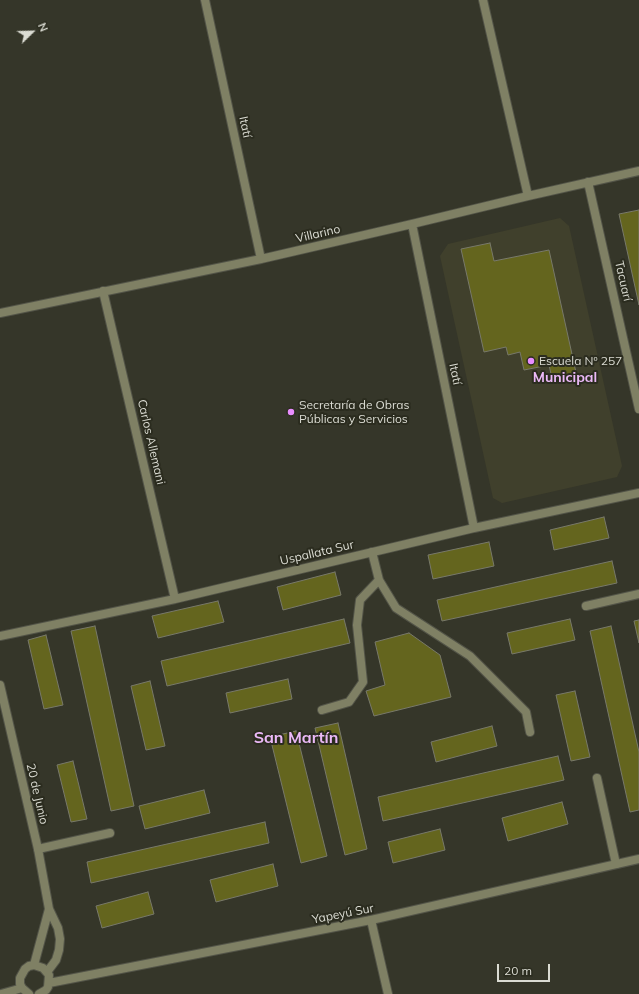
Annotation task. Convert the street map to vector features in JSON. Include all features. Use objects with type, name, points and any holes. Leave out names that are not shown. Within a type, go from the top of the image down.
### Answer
[{"type":"street","name":"Itatí","points":[[205,0],[261,259]]},
{"type":"street","points":[[483,0],[528,196]]},
{"type":"street","name":"Villarino","points":[[0,313],[261,259],[639,171]]},
{"type":"street","name":"Tacuarí","points":[[588,182],[639,409]]},
{"type":"street","name":"Itatí","points":[[412,224],[474,528]]},
{"type":"street","name":"Carlos Allemani","points":[[103,291],[175,599]]},
{"type":"street","name":"Uspallata Sur","points":[[0,636],[175,599],[474,528],[639,494]]},
{"type":"street","points":[[372,552],[379,580],[396,608],[470,656],[526,712],[530,732]]},
{"type":"street","points":[[322,710],[349,702],[363,682],[357,625],[360,600],[379,580]]},
{"type":"street","points":[[586,606],[639,594]]},
{"type":"street","name":"20 de Junio","points":[[0,685],[38,849],[49,909],[58,928],[60,939],[56,960],[47,972]]},
{"type":"street","points":[[597,778],[616,864]]},
{"type":"street","points":[[38,849],[110,833]]},
{"type":"street","name":"Yapeyú Sur","points":[[47,972],[49,975],[45,990],[371,920],[639,859]]},
{"type":"street","name":"20 de Junio","points":[[34,965],[49,909]]},
{"type":"street","points":[[371,920],[388,994]]},
{"type":"street","points":[[1,994],[25,992],[20,984],[21,973],[29,966],[34,965],[43,968],[47,972]]},
{"type":"shaded area","name":"Escuela Nº 257","points":[[560,218],[569,226],[622,466],[617,477],[502,503],[493,498],[440,256],[448,244]]},
{"type":"building","points":[[639,210],[639,305],[619,214]]},
{"type":"building","name":"Escuela Nº 257","points":[[490,243],[494,261],[549,250],[577,377],[553,383],[549,365],[524,370],[520,352],[508,355],[506,347],[484,352],[461,249]]},
{"type":"building","points":[[604,517],[609,538],[554,550],[550,530]]},
{"type":"building","points":[[489,542],[494,566],[433,579],[428,555]]},
{"type":"building","points":[[612,561],[617,583],[442,621],[437,600]]},
{"type":"building","points":[[335,572],[341,595],[283,610],[277,587]]},
{"type":"building","points":[[218,601],[224,622],[158,638],[152,616]]},
{"type":"building","points":[[344,619],[350,643],[167,686],[161,661]]},
{"type":"building","points":[[570,619],[575,640],[512,654],[507,633]]},
{"type":"building","points":[[639,620],[639,643],[634,621]]},
{"type":"building","points":[[95,626],[134,806],[111,811],[71,631]]},
{"type":"building","points":[[611,626],[639,752],[639,810],[630,812],[590,631]]},
{"type":"building","points":[[409,633],[440,655],[451,697],[374,716],[366,691],[385,685],[375,642]]},
{"type":"building","points":[[46,635],[63,705],[44,709],[28,640]]},
{"type":"building","points":[[288,679],[292,699],[230,713],[226,693]]},
{"type":"building","points":[[150,681],[165,746],[146,750],[131,686]]},
{"type":"building","points":[[575,691],[590,757],[571,761],[556,695]]},
{"type":"building","points":[[338,723],[367,849],[345,855],[315,728]]},
{"type":"building","points":[[492,726],[497,746],[436,762],[431,742]]},
{"type":"building","points":[[296,731],[327,856],[301,863],[270,737]]},
{"type":"building","points":[[558,756],[564,780],[383,821],[378,797]]},
{"type":"building","points":[[73,761],[87,819],[71,822],[57,765]]},
{"type":"building","points":[[204,790],[210,813],[145,829],[139,806]]},
{"type":"building","points":[[562,802],[568,824],[508,841],[502,818]]},
{"type":"building","points":[[265,822],[269,843],[91,883],[87,862]]},
{"type":"building","points":[[440,829],[445,850],[393,863],[388,842]]},
{"type":"building","points":[[273,864],[278,886],[216,902],[210,880]]},
{"type":"building","points":[[148,892],[154,914],[102,928],[96,906]]},
{"type":"place","name":"Escuela Nº 257","points":[[531,361]]},
{"type":"place","name":"Secretaría de Obras Públicas y Servicios","points":[[291,412]]},
{"type":"district","name":"Municipal","points":[[565,378]]},
{"type":"district","name":"San Martín","points":[[296,738]]}]
